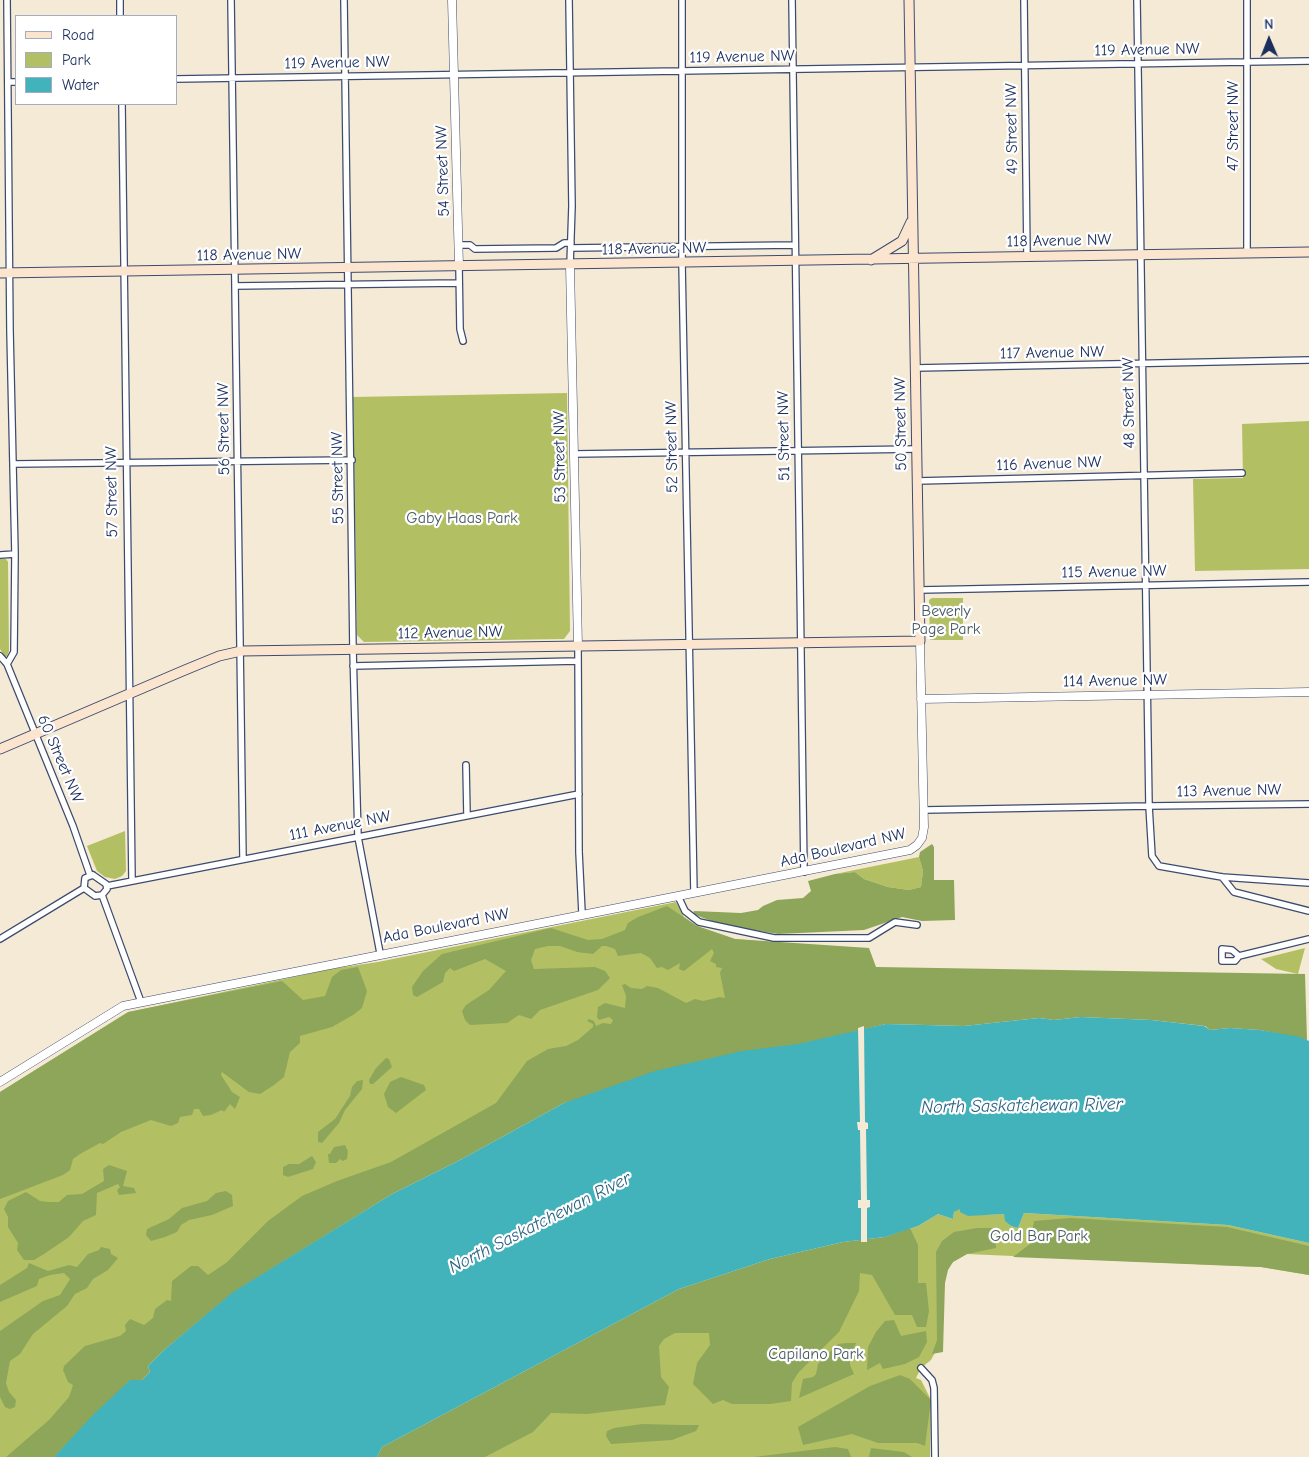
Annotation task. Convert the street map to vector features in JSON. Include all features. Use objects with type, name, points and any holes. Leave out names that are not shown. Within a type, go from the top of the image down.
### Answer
[{"type":"main road","name":"50 Street NW","points":[[909,0],[920,641]]},
{"type":"main road","points":[[870,260],[902,241],[913,215]]},
{"type":"main road","name":"118 Avenue NW","points":[[5,273],[1309,252]]},
{"type":"main road","name":"112 Avenue NW","points":[[0,749],[219,656],[241,652],[920,641]]},
{"type":"street","points":[[7,0],[8,82],[5,273],[14,464],[15,554],[14,652],[7,664]]},
{"type":"street","points":[[120,0],[120,15]]},
{"type":"street","name":"56 Street NW","points":[[230,0],[236,286],[243,858]]},
{"type":"street","name":"55 Street NW","points":[[344,0],[346,269],[352,460],[353,650],[358,837],[380,953]]},
{"type":"street","name":"54 Street NW","points":[[452,0],[459,245],[458,283],[460,329],[463,341]]},
{"type":"street","name":"53 Street NW","points":[[569,0],[570,265],[582,913]]},
{"type":"street","name":"52 Street NW","points":[[682,0],[682,263],[694,893]]},
{"type":"street","name":"51 Street NW","points":[[792,0],[794,261],[804,872]]},
{"type":"street","name":"49 Street NW","points":[[1024,0],[1027,256]]},
{"type":"street","name":"48 Street NW","points":[[1136,0],[1150,806]]},
{"type":"street","name":"47 Street NW","points":[[1247,0],[1247,252]]},
{"type":"street","points":[[0,25],[7,25]]},
{"type":"street","name":"119 Avenue NW","points":[[178,79],[1309,61]]},
{"type":"street","points":[[8,82],[15,82]]},
{"type":"street","name":"57 Street NW","points":[[122,105],[132,880]]},
{"type":"street","name":"118 Avenue NW","points":[[459,245],[470,245],[475,249],[556,248],[564,243],[571,246],[794,245]]},
{"type":"street","name":"118 Avenue NW","points":[[236,286],[458,283]]},
{"type":"street","name":"117 Avenue NW","points":[[915,368],[1142,365],[1309,360]]},
{"type":"street","points":[[574,454],[917,449]]},
{"type":"street","points":[[14,464],[352,460]]},
{"type":"street","name":"116 Avenue NW","points":[[917,481],[1242,473]]},
{"type":"street","points":[[0,555],[15,554]]},
{"type":"street","name":"115 Avenue NW","points":[[920,590],[1309,582]]},
{"type":"street","name":"50 Street NW","points":[[917,845],[924,827],[920,641]]},
{"type":"street","name":"60 Street NW","points":[[0,656],[7,664],[73,826],[90,876]]},
{"type":"street","name":"112 Avenue NW","points":[[354,666],[578,661]]},
{"type":"street","name":"114 Avenue NW","points":[[921,699],[1309,692]]},
{"type":"street","points":[[466,765],[468,816]]},
{"type":"street","name":"111 Avenue NW","points":[[106,886],[579,794]]},
{"type":"street","name":"113 Avenue NW","points":[[1150,806],[1309,804]]},
{"type":"street","points":[[924,810],[1150,806],[1152,856],[1159,866],[1222,877],[1309,883]]},
{"type":"street","name":"Ada Boulevard NW","points":[[0,1082],[123,1006],[582,913],[804,872],[910,850],[917,845]]},
{"type":"street","points":[[84,888],[84,880],[90,876],[102,880],[106,886],[102,895],[141,1002]]},
{"type":"street","points":[[1222,877],[1234,892],[1309,912]]},
{"type":"street","points":[[84,888],[95,896],[102,895]]},
{"type":"street","points":[[0,939],[84,888]]},
{"type":"street","points":[[678,896],[685,911],[699,922],[774,938],[869,938],[895,922],[917,925]]},
{"type":"street","points":[[1239,956],[1309,940]]},
{"type":"street","points":[[921,1368],[932,1380],[934,1388],[935,1457]]},
{"type":"green space","name":"Gaby Haas Park","points":[[567,393],[570,631],[564,639],[364,642],[357,635],[353,397]]},
{"type":"green space","points":[[1309,421],[1309,569],[1195,571],[1193,479],[1243,478],[1242,424]]},
{"type":"green space","points":[[0,559],[6,559],[8,562],[9,651],[7,656],[4,656],[0,649]]},
{"type":"green space","name":"Beverly Page Park","points":[[932,598],[963,598],[963,640],[930,640],[929,600]]},
{"type":"green space","points":[[125,831],[126,871],[122,876],[115,879],[105,877],[97,871],[87,846]]},
{"type":"green space","points":[[932,844],[934,847],[934,880],[954,880],[955,920],[922,921],[902,917],[864,930],[778,934],[722,925],[693,914],[694,911],[741,913],[758,910],[777,900],[803,898],[811,891],[808,881],[835,874],[855,872],[864,879],[888,887],[909,890],[921,887],[923,871],[919,857],[920,852]]},
{"type":"green space","points":[[919,857],[923,871],[921,887],[909,890],[888,887],[864,879],[855,872],[835,874]]},
{"type":"green space","points":[[676,902],[684,917],[697,926],[735,939],[769,942],[796,966],[563,1103],[392,1193],[233,1292],[164,1349],[54,1457],[0,1457],[0,1092],[129,1012],[331,969],[378,962]]},
{"type":"green space","points":[[667,906],[697,926],[735,939],[869,948],[876,967],[1305,974],[1307,1040],[1260,1030],[1230,1028],[1210,1030],[1205,1026],[1151,1020],[1081,1017],[1054,1020],[1039,1018],[964,1026],[886,1024],[564,1103],[462,1159],[392,1194],[234,1292],[164,1350],[148,1366],[150,1372],[142,1380],[130,1380],[54,1457],[6,1457],[49,1420],[69,1397],[73,1385],[68,1382],[63,1370],[64,1366],[85,1346],[120,1336],[126,1331],[125,1325],[130,1319],[144,1325],[153,1318],[155,1309],[167,1300],[171,1301],[172,1281],[191,1266],[198,1266],[208,1275],[226,1263],[268,1221],[302,1196],[337,1181],[391,1162],[496,1103],[527,1061],[548,1049],[566,1046],[578,1040],[593,1027],[593,1024],[587,1021],[589,1019],[594,1021],[596,1026],[603,1023],[611,1024],[613,1020],[609,1017],[599,1020],[597,1017],[598,1007],[605,1003],[625,1008],[626,996],[622,985],[625,984],[631,988],[642,989],[647,986],[658,988],[686,1003],[695,999],[703,1001],[720,997],[725,998],[720,973],[722,968],[716,967],[716,964],[710,961],[714,953],[712,949],[684,971],[679,969],[680,963],[668,970],[662,967],[657,968],[650,958],[641,953],[618,956],[615,949],[606,946],[602,946],[593,954],[577,952],[560,946],[535,949],[531,960],[534,969],[595,967],[605,971],[610,978],[598,990],[540,1010],[531,1019],[519,1015],[507,1023],[470,1025],[465,1020],[462,1011],[466,1005],[489,990],[506,971],[485,959],[454,971],[450,968],[445,973],[443,982],[417,997],[413,995],[412,987],[423,971],[442,954],[551,928],[588,940],[602,939],[625,930],[628,923],[638,917]]},
{"type":"green space","points":[[1305,948],[1298,974],[1276,969],[1261,959]]},
{"type":"green space","points":[[358,967],[367,991],[362,1008],[332,1027],[300,1036],[300,1043],[290,1052],[284,1077],[274,1085],[260,1094],[249,1092],[222,1072],[221,1075],[232,1092],[240,1097],[235,1109],[230,1104],[224,1112],[222,1110],[203,1116],[199,1109],[194,1109],[192,1115],[180,1117],[178,1123],[171,1126],[151,1120],[121,1132],[103,1144],[100,1143],[80,1154],[73,1159],[70,1170],[63,1175],[0,1199],[0,1092],[128,1012],[282,981],[303,1000],[325,996],[332,977],[341,970]]},
{"type":"green space","points":[[386,1058],[389,1059],[392,1067],[373,1084],[370,1084],[369,1080],[376,1068]]},
{"type":"green space","points":[[401,1077],[424,1085],[426,1090],[396,1113],[388,1107],[384,1094],[390,1082]]},
{"type":"green space","points":[[363,1080],[362,1089],[345,1110],[339,1123],[322,1143],[318,1142],[318,1132],[335,1119],[350,1096],[352,1087],[357,1081]]},
{"type":"green space","points":[[345,1145],[348,1151],[347,1159],[343,1161],[340,1159],[336,1163],[329,1163],[328,1154],[330,1154],[334,1147]]},
{"type":"green space","points":[[312,1156],[316,1162],[313,1169],[288,1177],[283,1175],[283,1167],[289,1164],[299,1164]]},
{"type":"green space","points":[[109,1165],[127,1171],[123,1186],[134,1188],[136,1193],[119,1195],[117,1190],[120,1187],[118,1184],[97,1193],[96,1215],[83,1221],[69,1237],[44,1254],[34,1260],[24,1260],[17,1250],[18,1243],[8,1227],[8,1217],[4,1209],[8,1201],[26,1192],[40,1201],[48,1202],[59,1202],[67,1195],[82,1194],[104,1181],[103,1169]]},
{"type":"green space","points":[[226,1191],[232,1195],[233,1206],[212,1215],[189,1220],[181,1225],[177,1232],[165,1237],[151,1241],[146,1235],[147,1229],[169,1219],[182,1208],[207,1201],[216,1193]]},
{"type":"green space","name":"Capilano Park","points":[[960,1208],[981,1215],[1004,1214],[1006,1221],[1011,1226],[1018,1228],[1024,1213],[1228,1225],[1309,1243],[1309,1275],[1261,1267],[967,1254],[953,1262],[939,1277],[941,1341],[931,1360],[921,1368],[916,1378],[921,1380],[931,1400],[930,1457],[377,1457],[885,1237],[918,1226],[938,1214],[953,1219],[954,1212]]},
{"type":"green space","name":"Gold Bar Park","points":[[1070,1218],[1227,1227],[1309,1246],[1309,1275],[1261,1267],[1013,1257],[1030,1244],[1034,1221]]},
{"type":"green space","points":[[910,1228],[918,1245],[918,1283],[926,1283],[929,1311],[926,1327],[917,1327],[912,1315],[895,1315],[872,1275],[860,1273],[859,1291],[839,1332],[798,1373],[792,1383],[791,1401],[770,1404],[732,1404],[723,1400],[713,1404],[693,1384],[697,1363],[710,1345],[709,1333],[675,1333],[664,1339],[659,1346],[661,1377],[669,1387],[665,1405],[587,1414],[551,1413],[533,1432],[485,1457],[377,1457],[382,1447],[679,1289],[770,1259],[843,1242],[885,1237]]},
{"type":"green space","points":[[977,1228],[995,1228],[996,1248],[967,1254],[953,1262],[948,1270],[945,1283],[943,1352],[932,1354],[937,1340],[936,1252],[942,1241],[954,1232]]},
{"type":"green space","points":[[101,1247],[110,1249],[111,1254],[118,1258],[108,1270],[93,1279],[87,1288],[75,1294],[67,1306],[33,1334],[20,1354],[10,1361],[6,1383],[9,1392],[16,1400],[15,1407],[10,1409],[5,1407],[0,1397],[0,1331],[43,1301],[60,1295],[70,1279],[64,1273],[50,1275],[39,1279],[37,1286],[0,1302],[0,1285],[27,1268],[29,1263],[48,1271],[69,1265],[77,1267],[88,1254],[99,1250]]},
{"type":"green space","points":[[894,1320],[901,1336],[926,1331],[927,1342],[919,1357],[905,1364],[883,1369],[880,1363],[867,1370],[868,1347],[876,1332],[885,1321]]},
{"type":"green space","points":[[856,1343],[850,1356],[850,1365],[854,1374],[799,1398],[803,1379],[813,1377],[816,1374],[818,1364],[838,1344]]},
{"type":"green space","points":[[900,1375],[910,1379],[931,1400],[925,1446],[917,1443],[878,1443],[852,1434],[803,1445],[798,1427],[870,1386]]},
{"type":"green space","points":[[642,1424],[699,1425],[696,1431],[672,1440],[611,1444],[606,1436],[607,1431],[614,1428]]},
{"type":"green space","points":[[835,1447],[848,1449],[851,1457],[754,1457]]},
{"type":"green space","points":[[871,1448],[904,1452],[912,1457],[869,1457]]},
{"type":"water","name":"North Saskatchewan River","points":[[1081,1017],[1151,1020],[1204,1026],[1210,1030],[1230,1028],[1260,1030],[1300,1037],[1309,1041],[1309,1243],[1228,1225],[1024,1213],[1018,1228],[1011,1226],[1005,1221],[1004,1214],[968,1216],[960,1212],[960,1209],[954,1212],[953,1219],[938,1214],[918,1226],[885,1237],[843,1242],[770,1259],[679,1289],[382,1447],[377,1457],[54,1457],[93,1415],[130,1380],[142,1380],[150,1372],[148,1366],[164,1350],[233,1292],[392,1194],[462,1159],[564,1103],[655,1071],[742,1051],[798,1044],[886,1024],[964,1026],[1039,1018],[1054,1020]]},
{"type":"pier","points":[[864,1026],[865,1122],[868,1123],[868,1129],[866,1129],[867,1200],[870,1200],[870,1207],[867,1208],[867,1242],[861,1242],[861,1208],[858,1208],[858,1200],[861,1200],[860,1130],[858,1130],[857,1122],[860,1122],[858,1028]]}]
